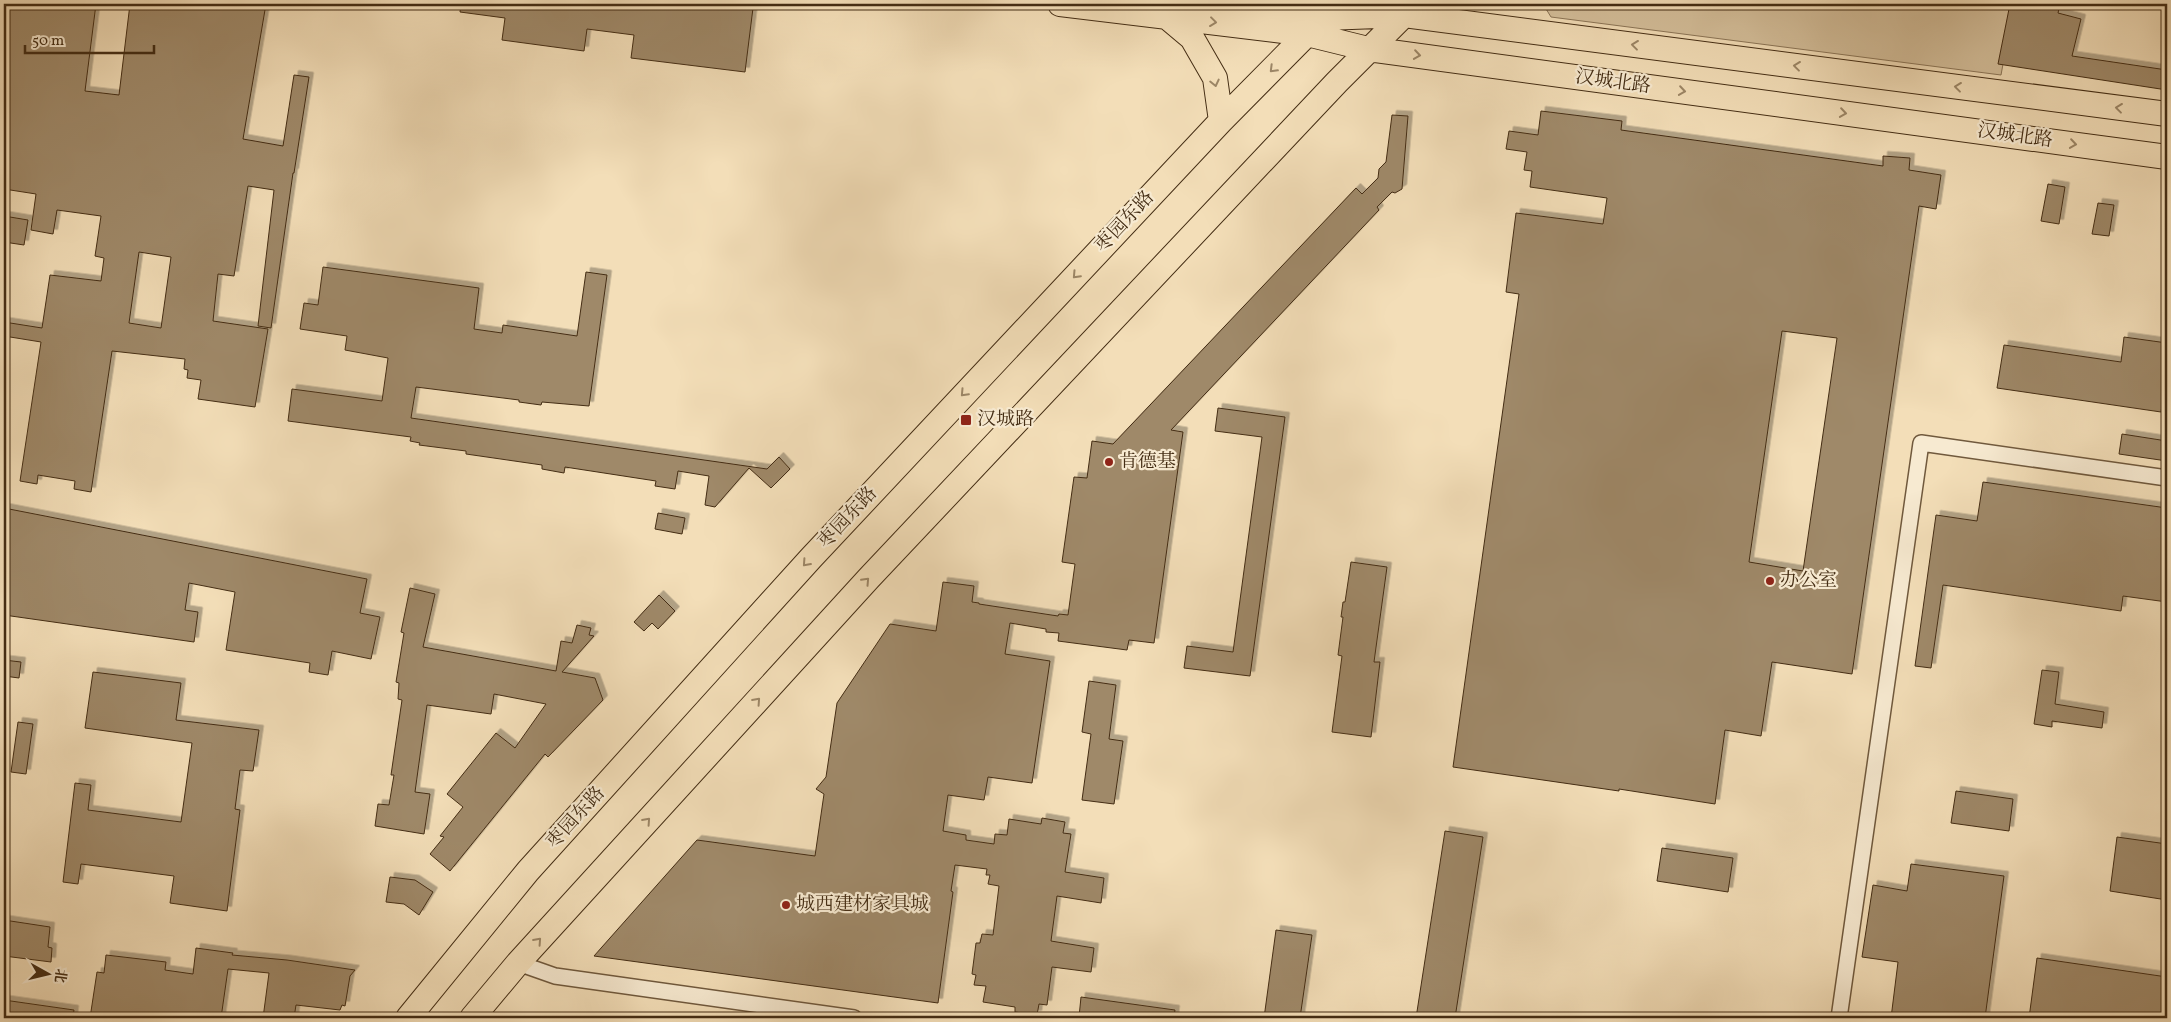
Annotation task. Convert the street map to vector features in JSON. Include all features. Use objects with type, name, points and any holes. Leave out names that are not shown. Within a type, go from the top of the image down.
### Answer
[{"type":"main road","name":"汉城北路","points":[[1060,4],[1307,34],[1368,49],[2167,157]]},
{"type":"main road","name":"汉城北路","points":[[1218,4],[1331,11],[1408,9],[2167,114]]},
{"type":"main road","points":[[472,1018],[518,963],[869,578],[1368,49],[1408,9]]},
{"type":"main road","name":"枣园东路","points":[[408,1018],[528,872],[770,603],[918,442],[1221,121],[1331,11]]},
{"type":"main road","points":[[1167,17],[1192,38],[1215,78],[1221,121]]},
{"type":"street","points":[[1839,1018],[1921,443],[2167,478]]},
{"type":"street","points":[[518,963],[555,976],[854,1018]]},
{"type":"shaded area","points":[[1543,4],[2014,4],[2001,75],[1551,17]]},
{"type":"building","points":[[4,4],[96,4],[85,91],[119,95],[130,4],[266,4],[243,139],[283,146],[294,75],[309,77],[271,328],[258,326],[274,190],[248,186],[234,276],[218,274],[213,321],[268,329],[255,407],[198,399],[201,380],[187,378],[188,370],[184,369],[185,359],[112,351],[91,492],[74,489],[75,481],[38,475],[37,484],[20,481],[41,342],[4,336],[4,322],[42,328],[50,275],[101,281],[104,258],[95,256],[101,216],[57,210],[53,234],[31,230],[36,194],[4,189]],"holes":[[[139,252],[171,257],[161,328],[129,323]]]},
{"type":"building","points":[[461,4],[718,4],[753,8],[745,72],[631,58],[634,35],[587,29],[584,51],[502,40],[505,18],[460,12]]},
{"type":"building","points":[[2010,4],[2060,4],[2058,13],[2081,19],[2072,56],[2167,70],[2167,90],[1998,64]]},
{"type":"building","points":[[1541,111],[1622,121],[1621,130],[1883,166],[1883,156],[1910,158],[1909,170],[1941,175],[1936,209],[1919,206],[1852,674],[1772,662],[1761,736],[1725,730],[1715,804],[1453,767],[1519,294],[1506,292],[1516,213],[1603,224],[1607,198],[1530,187],[1532,171],[1524,170],[1527,152],[1506,149],[1509,131],[1538,135]],"holes":[[[1782,331],[1837,338],[1803,571],[1749,562]]]},
{"type":"building","points":[[1392,115],[1408,116],[1402,189],[1395,193],[1392,192],[1377,207],[1379,210],[1171,430],[1183,432],[1154,643],[1129,640],[1127,650],[1058,641],[1059,633],[1046,632],[1046,629],[1010,623],[1005,654],[1050,661],[1032,783],[988,777],[984,800],[948,795],[943,831],[966,835],[966,840],[994,844],[995,834],[1007,835],[1009,819],[1041,824],[1042,818],[1065,822],[1063,833],[1071,834],[1065,872],[1104,878],[1101,903],[1057,896],[1051,941],[1094,948],[1091,972],[1052,967],[1047,1005],[1039,1004],[1037,1015],[1015,1012],[1015,1007],[983,1002],[986,986],[974,985],[976,975],[972,974],[976,943],[980,943],[982,934],[993,935],[999,886],[988,884],[990,875],[986,875],[987,869],[955,865],[938,1003],[594,956],[697,840],[815,856],[824,794],[816,789],[826,777],[837,703],[890,624],[936,631],[943,582],[974,586],[972,602],[979,604],[1058,616],[1059,614],[1068,615],[1075,564],[1062,562],[1074,477],[1087,478],[1092,441],[1113,444],[1356,188],[1362,194],[1378,178],[1379,169],[1386,162]]},
{"type":"building","points":[[2048,184],[2065,187],[2059,224],[2041,221]]},
{"type":"building","points":[[2098,203],[2114,205],[2109,236],[2092,234]]},
{"type":"building","points":[[4,216],[28,220],[24,245],[4,242]]},
{"type":"building","points":[[323,267],[479,288],[474,329],[502,333],[503,325],[577,336],[586,272],[607,275],[589,406],[542,402],[541,405],[519,402],[519,400],[416,387],[411,418],[767,469],[779,457],[790,469],[771,488],[749,468],[715,507],[705,505],[709,476],[678,471],[675,489],[655,486],[656,481],[565,467],[564,473],[542,469],[542,465],[466,454],[466,451],[419,445],[420,443],[410,441],[411,437],[288,421],[292,389],[382,401],[388,358],[345,350],[347,336],[300,329],[304,303],[318,305]]},
{"type":"building","points":[[2124,337],[2167,343],[2167,373],[2161,412],[1997,388],[2004,345],[2121,362]]},
{"type":"building","points":[[1218,408],[1285,417],[1250,676],[1184,668],[1187,646],[1233,652],[1262,437],[1215,431]]},
{"type":"building","points":[[2122,434],[2167,441],[2167,461],[2119,454]]},
{"type":"building","points":[[1983,482],[2167,508],[2167,602],[2123,596],[2121,611],[1943,585],[1931,668],[1915,666],[1936,515],[1977,521]]},
{"type":"building","points":[[4,508],[367,579],[360,613],[380,617],[371,659],[332,651],[328,675],[309,672],[310,663],[226,650],[235,592],[189,583],[185,610],[198,612],[194,642],[4,615]]},
{"type":"building","points":[[658,513],[685,518],[682,534],[655,529]]},
{"type":"building","points":[[1351,562],[1387,567],[1374,662],[1380,662],[1371,737],[1332,732],[1342,656],[1338,655],[1343,617],[1341,617]]},
{"type":"building","points":[[410,588],[435,594],[423,647],[556,671],[561,641],[572,643],[577,625],[591,628],[589,635],[594,636],[562,672],[595,678],[603,700],[548,757],[545,754],[450,871],[430,854],[444,837],[440,836],[463,807],[447,794],[496,733],[515,748],[546,704],[494,694],[491,714],[427,705],[415,792],[430,794],[424,834],[375,826],[378,804],[389,805],[394,775],[391,775],[402,700],[398,699],[399,683],[396,682],[404,633],[401,632]]},
{"type":"building","points":[[659,595],[675,611],[658,629],[652,623],[644,631],[634,622]]},
{"type":"building","points":[[4,660],[21,662],[19,678],[4,676]]},
{"type":"building","points":[[2042,670],[2059,672],[2055,704],[2104,712],[2102,728],[2052,721],[2052,727],[2034,724]]},
{"type":"building","points":[[93,672],[181,683],[176,720],[259,730],[253,771],[240,770],[235,809],[240,810],[227,911],[170,903],[174,876],[81,864],[78,884],[63,882],[75,783],[91,785],[88,810],[181,822],[192,743],[85,728]]},
{"type":"building","points":[[1089,681],[1116,685],[1109,739],[1123,741],[1114,804],[1082,800],[1091,734],[1082,732]]},
{"type":"building","points":[[18,722],[33,724],[26,774],[11,772]]},
{"type":"building","points":[[1956,791],[2013,799],[2009,831],[1951,823]]},
{"type":"building","points":[[1445,831],[1483,837],[1455,1018],[1416,1018]]},
{"type":"building","points":[[2117,837],[2167,844],[2167,900],[2110,891]]},
{"type":"building","points":[[1662,848],[1733,858],[1728,892],[1657,881]]},
{"type":"building","points":[[1911,864],[2004,876],[1985,1018],[1891,1018],[1898,962],[1862,957],[1873,885],[1907,891]]},
{"type":"building","points":[[390,877],[415,880],[433,892],[419,915],[404,904],[386,902]]},
{"type":"building","points":[[4,920],[50,927],[48,947],[52,948],[51,962],[4,956]]},
{"type":"building","points":[[1276,930],[1312,935],[1300,1018],[1264,1018]]},
{"type":"building","points":[[196,948],[233,953],[232,955],[287,960],[355,970],[350,976],[345,1006],[342,1005],[340,1010],[296,1005],[294,1018],[263,1018],[269,973],[228,969],[221,1018],[90,1018],[97,972],[104,973],[106,955],[166,962],[165,970],[193,974]]},
{"type":"building","points":[[2037,958],[2167,977],[2167,1018],[2029,1018]]},
{"type":"building","points":[[1081,997],[1175,1010],[1174,1018],[1079,1017]]},
{"type":"building","points":[[4,1000],[74,1010],[73,1018],[4,1018]]},
{"type":"place","name":"汉城路","points":[[966,420]]},
{"type":"place","name":"肯德基","points":[[1109,462]]},
{"type":"place","name":"办公室","points":[[1770,581]]},
{"type":"place","name":"城西建材家具城","points":[[786,905]]}]
